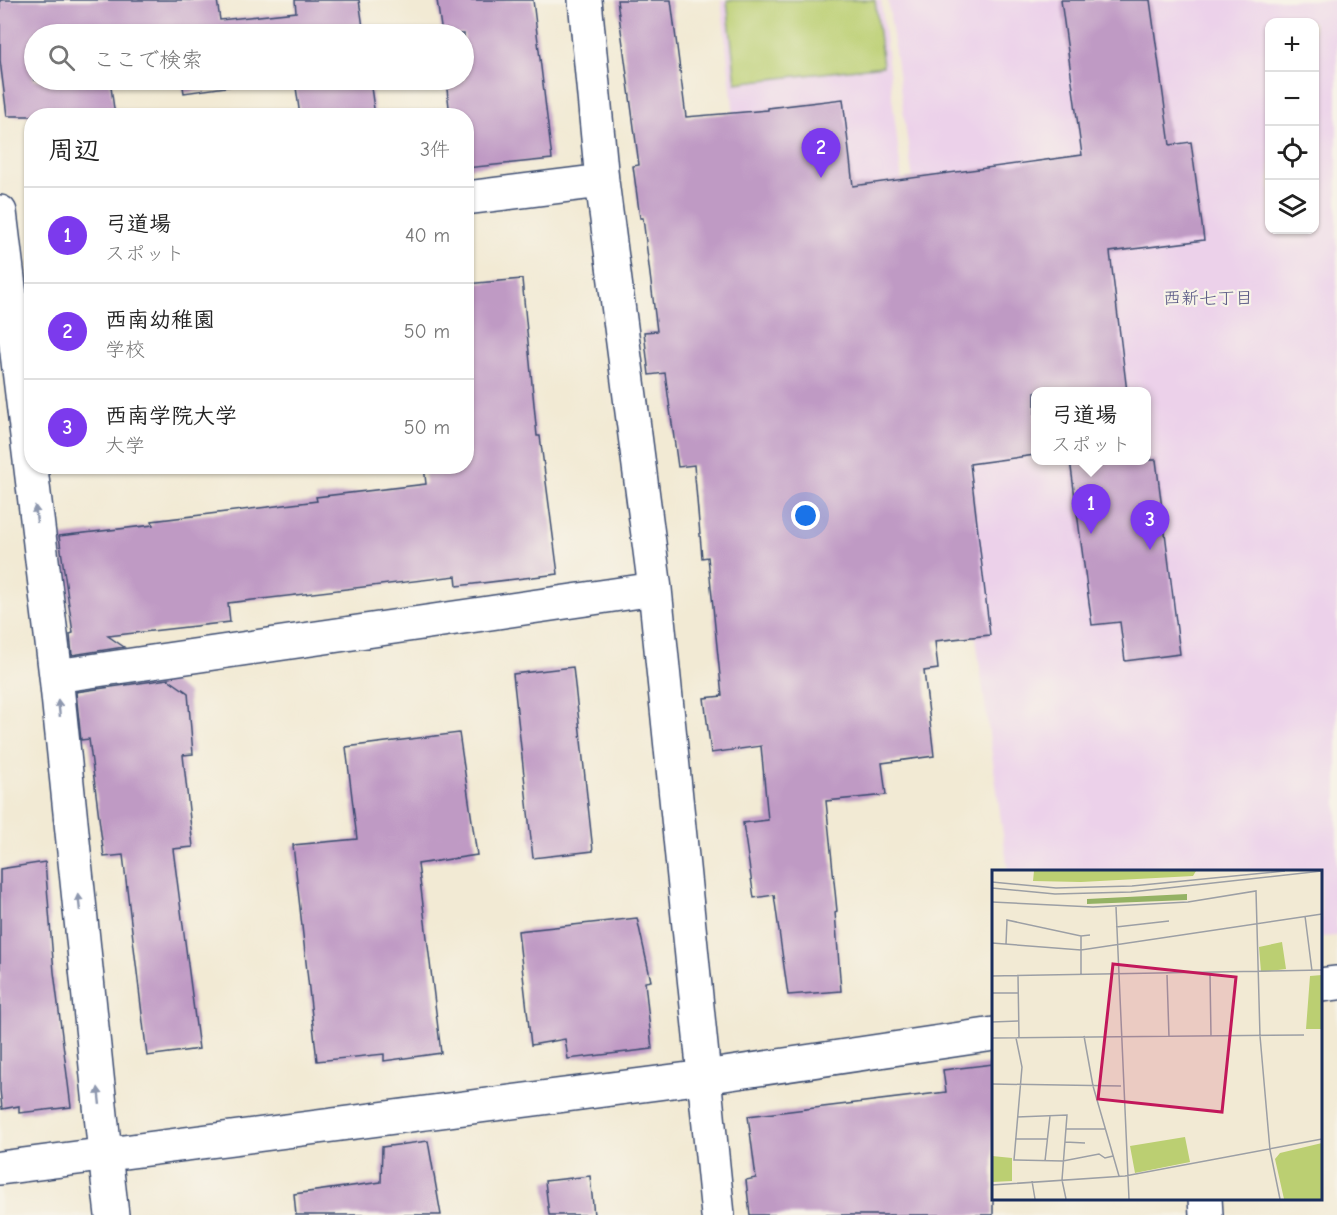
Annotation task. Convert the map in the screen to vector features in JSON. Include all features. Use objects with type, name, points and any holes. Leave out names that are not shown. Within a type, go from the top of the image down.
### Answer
[{"type":"street","points":[[585,0],[602,181],[655,589],[718,1215]]},
{"type":"street","points":[[474,197],[602,181]]},
{"type":"street","points":[[0,212],[18,251],[24,318]]},
{"type":"street","points":[[38,474],[56,676],[112,1215]]},
{"type":"street","points":[[56,676],[655,589]]},
{"type":"street","points":[[1322,986],[1337,983]]},
{"type":"street","points":[[0,1168],[705,1077],[992,1035]]},
{"type":"street","points":[[1205,1200],[1206,1215]]},
{"type":"shaded area","points":[[721,0],[881,0],[922,355],[763,374]]},
{"type":"shaded area","points":[[888,0],[1337,0],[1337,936],[1322,937],[1322,870],[1008,870]]},
{"type":"green space","points":[[727,0],[875,0],[883,66],[736,83]]},
{"type":"building","points":[[0,0],[217,0],[220,20],[296,12],[295,0],[359,0],[363,24],[24,24],[24,90],[111,90],[114,108],[24,108],[24,116],[7,116],[0,60]]},
{"type":"building","points":[[437,0],[533,0],[552,159],[474,167],[474,108],[449,108],[447,90],[474,90],[474,24],[441,24]]},
{"type":"building","points":[[617,0],[671,0],[686,117],[768,110],[768,108],[843,99],[853,186],[1082,155],[1061,0],[1150,0],[1170,145],[1191,142],[1204,240],[1110,252],[1126,387],[1031,387],[1031,456],[970,464],[990,635],[935,641],[938,669],[924,671],[934,756],[882,763],[886,795],[826,801],[837,911],[835,912],[841,991],[788,995],[774,895],[754,898],[743,823],[768,820],[761,746],[711,753],[704,698],[722,696],[708,557],[702,558],[694,465],[678,467],[665,373],[649,375],[644,332],[657,331],[643,218],[640,218],[633,166],[639,165]]},
{"type":"building","points":[[184,90],[205,90],[184,93]]},
{"type":"building","points":[[296,90],[371,90],[374,108],[299,108]]},
{"type":"building","points":[[522,279],[537,436],[540,436],[558,574],[457,586],[456,576],[228,603],[230,622],[108,636],[124,647],[72,655],[70,634],[73,633],[59,536],[153,525],[152,521],[317,501],[316,497],[426,484],[425,474],[474,474],[474,283]]},
{"type":"building","points":[[1151,460],[1156,460],[1180,654],[1125,661],[1120,622],[1092,625],[1071,465],[1151,465]]},
{"type":"building","points":[[573,667],[593,851],[533,858],[513,674]]},
{"type":"building","points":[[168,679],[188,693],[193,754],[183,755],[193,847],[173,849],[199,1049],[147,1056],[123,855],[104,857],[89,739],[81,740],[76,692]]},
{"type":"building","points":[[459,733],[477,855],[418,864],[441,1053],[384,1061],[384,1054],[317,1061],[293,845],[357,839],[346,747]]},
{"type":"building","points":[[45,862],[54,972],[71,1107],[19,1113],[19,1106],[2,1109],[0,1090],[0,869]]},
{"type":"building","points":[[637,918],[651,981],[645,982],[652,1049],[568,1059],[565,1039],[531,1045],[518,931]]},
{"type":"building","points":[[992,1064],[993,1215],[750,1215],[746,1180],[756,1178],[748,1116],[946,1092],[943,1070]]},
{"type":"building","points":[[428,1141],[441,1215],[296,1215],[294,1194],[381,1182],[382,1147]]},
{"type":"building","points":[[590,1176],[594,1215],[549,1215],[545,1181]]},
{"type":"place","name":"西南幼稚園","points":[[821,178]]},
{"type":"place","name":"弓道場","points":[[1091,534]]},
{"type":"place","name":"西南学院大学","points":[[1150,550]]},
{"type":"district","name":"西新七丁目","points":[[1208,298]]}]
